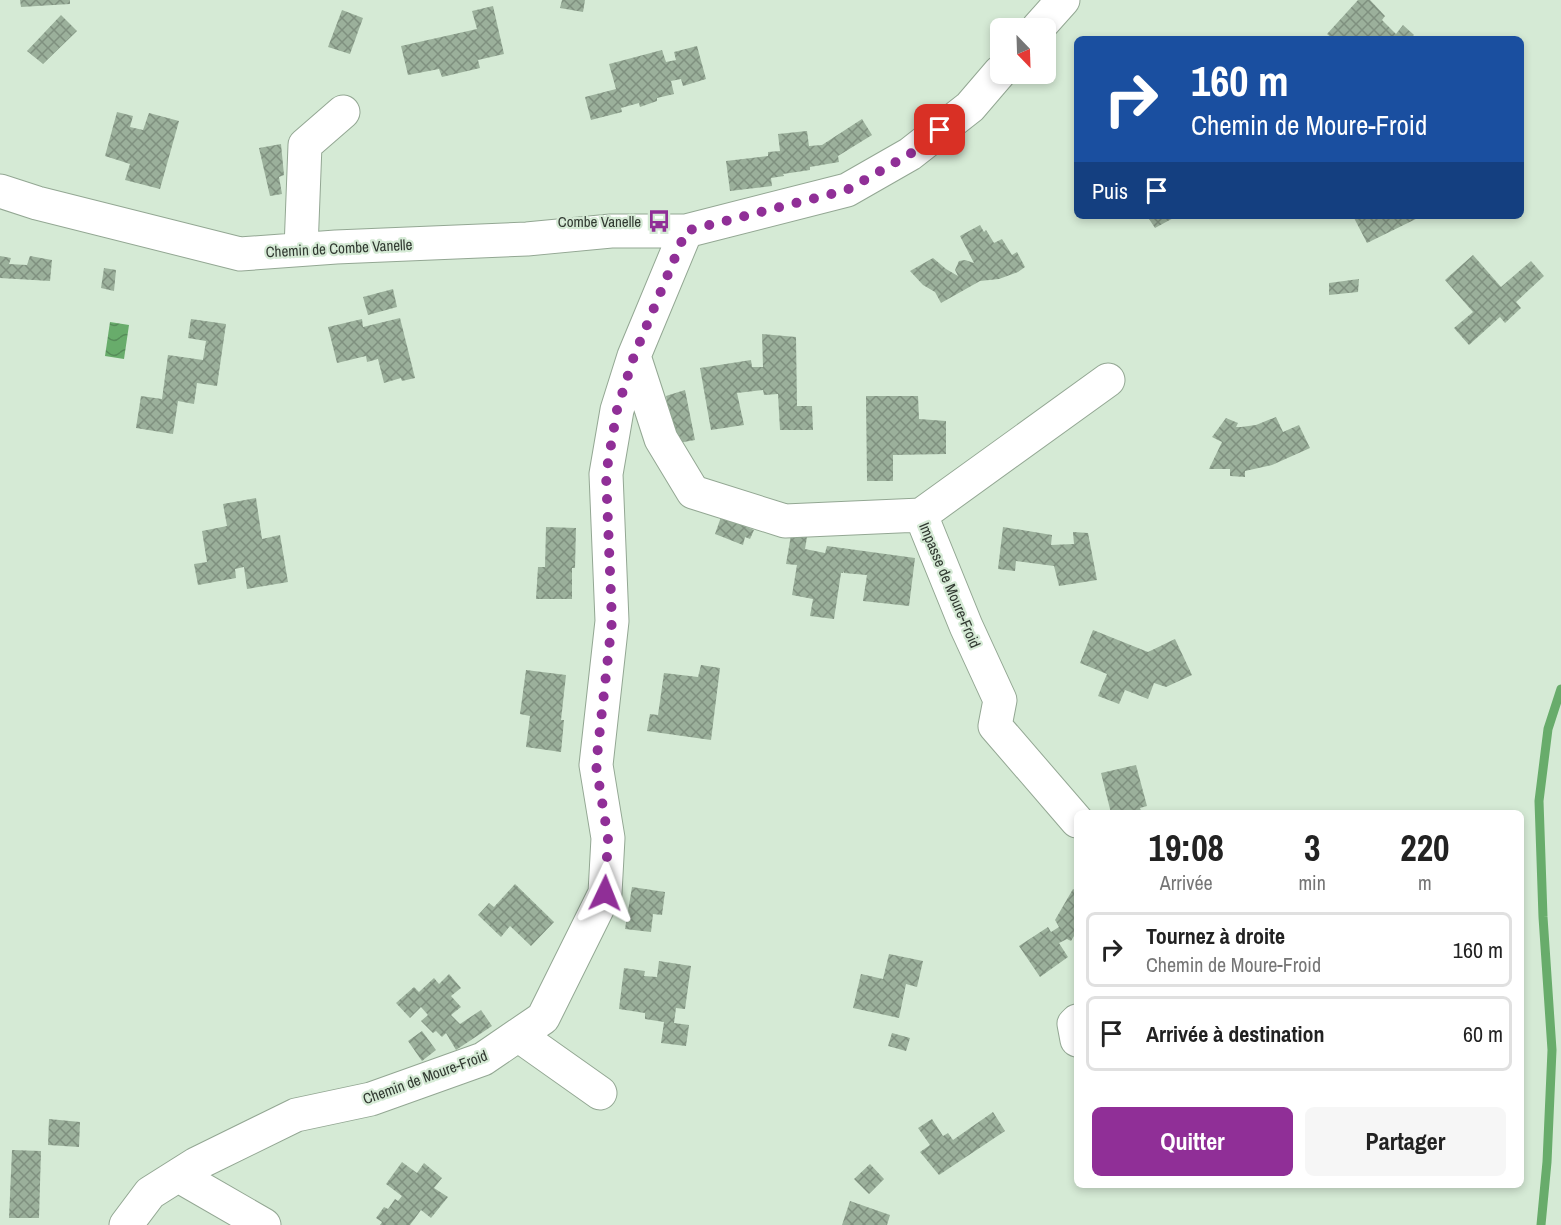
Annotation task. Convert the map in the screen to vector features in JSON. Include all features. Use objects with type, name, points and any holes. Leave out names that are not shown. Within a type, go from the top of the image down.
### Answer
[{"type":"street","points":[[1047,18],[1063,0]]},
{"type":"street","points":[[686,231],[847,190],[910,154],[970,107],[990,84]]},
{"type":"street","points":[[301,249],[305,145],[343,112]]},
{"type":"street","name":"Chemin de Combe Vanelle","points":[[0,191],[37,203],[240,254],[301,249],[527,239],[611,231],[686,231]]},
{"type":"street","name":"Chemin de Moure-Froid","points":[[126,1225],[150,1193],[196,1164],[296,1115],[371,1099],[483,1059],[543,1018],[605,893],[608,838],[596,765],[612,621],[606,474],[617,410],[634,356],[686,231]]},
{"type":"street","name":"Impasse de Moure-Froid","points":[[634,356],[661,439],[693,492],[785,521],[921,515],[966,626],[1000,700],[995,726],[1074,818]]},
{"type":"street","points":[[921,515],[1108,380]]},
{"type":"street","points":[[518,1035],[600,1093]]},
{"type":"street","points":[[179,1176],[264,1225]]},
{"type":"water","points":[[110,322],[129,325],[124,359],[105,356]]},
{"type":"building","points":[[20,0],[70,0],[70,4],[21,7]]},
{"type":"building","points":[[562,0],[585,0],[583,12],[560,8]]},
{"type":"building","points":[[1358,0],[1370,0],[1385,16],[1382,20],[1396,34],[1403,25],[1414,35],[1329,36],[1327,34]]},
{"type":"building","points":[[493,6],[504,54],[478,60],[480,68],[442,77],[439,69],[408,75],[401,46],[477,29],[472,11]]},
{"type":"building","points":[[342,10],[363,18],[350,54],[328,47]]},
{"type":"building","points":[[61,15],[77,31],[43,64],[27,51]]},
{"type":"building","points":[[697,46],[706,79],[683,86],[681,79],[671,81],[674,94],[657,98],[657,101],[640,107],[639,103],[621,108],[622,112],[591,120],[585,97],[616,89],[609,64],[662,50],[666,62],[676,60],[674,52]]},
{"type":"building","points":[[117,112],[133,116],[130,127],[143,130],[149,113],[179,121],[160,189],[125,180],[130,164],[105,156]]},
{"type":"building","points":[[862,119],[872,135],[838,156],[839,162],[771,178],[772,186],[730,191],[726,161],[768,156],[768,152],[780,151],[778,134],[807,131],[809,146],[822,145]]},
{"type":"building","points":[[281,144],[284,175],[279,177],[282,194],[270,196],[259,148]]},
{"type":"building","points":[[1149,219],[1172,219],[1155,228]]},
{"type":"building","points":[[1355,219],[1416,219],[1367,243]]},
{"type":"building","points":[[980,225],[994,243],[1002,239],[1012,255],[1017,252],[1025,267],[999,279],[980,281],[941,303],[935,292],[923,285],[910,271],[933,258],[958,276],[955,270],[959,261],[974,263],[960,236]]},
{"type":"building","points":[[1473,255],[1501,287],[1531,261],[1544,276],[1516,302],[1521,308],[1505,323],[1500,317],[1469,345],[1454,328],[1473,312],[1445,280]]},
{"type":"building","points":[[0,256],[11,258],[9,264],[27,265],[30,256],[52,260],[50,281],[0,278]]},
{"type":"building","points":[[104,268],[116,270],[114,291],[101,288]]},
{"type":"building","points":[[1359,279],[1358,292],[1329,295],[1329,283]]},
{"type":"building","points":[[393,289],[397,307],[368,315],[363,297]]},
{"type":"building","points":[[400,318],[415,378],[402,381],[401,378],[384,383],[378,359],[367,362],[366,356],[337,363],[328,327],[362,319],[363,327]]},
{"type":"building","points":[[191,319],[226,324],[217,386],[197,383],[194,404],[178,401],[173,434],[136,428],[141,396],[162,399],[168,355],[203,360],[206,341],[188,338]]},
{"type":"building","points":[[762,334],[796,337],[797,406],[812,406],[813,430],[780,430],[778,394],[764,395],[763,390],[737,393],[744,425],[711,430],[700,368],[751,360],[752,367],[763,367]]},
{"type":"building","points":[[685,390],[695,440],[678,443],[671,427],[666,396]]},
{"type":"building","points":[[866,396],[918,396],[919,419],[946,421],[946,454],[893,455],[893,481],[867,481]]},
{"type":"building","points":[[1276,417],[1283,432],[1299,425],[1310,448],[1272,465],[1245,471],[1245,477],[1230,476],[1230,469],[1209,469],[1222,442],[1212,437],[1226,418],[1238,423],[1236,427],[1241,427],[1256,425]]},
{"type":"building","points":[[256,498],[262,539],[280,535],[288,582],[247,589],[244,567],[235,569],[236,578],[198,585],[194,564],[207,562],[202,531],[227,526],[223,504]]},
{"type":"building","points":[[721,517],[754,530],[750,539],[745,537],[743,545],[715,534]]},
{"type":"building","points":[[546,527],[576,528],[572,599],[536,599],[538,567],[545,567]]},
{"type":"building","points":[[1003,527],[1052,535],[1051,545],[1074,544],[1073,532],[1088,533],[1097,580],[1059,586],[1054,566],[1016,561],[1015,571],[998,569]]},
{"type":"building","points":[[791,535],[807,537],[805,549],[825,553],[827,546],[915,558],[909,606],[863,601],[867,575],[844,573],[844,571],[841,573],[834,619],[810,616],[813,599],[792,595],[797,565],[786,564]]},
{"type":"building","points":[[1093,630],[1148,652],[1175,639],[1192,675],[1166,687],[1154,683],[1148,699],[1125,690],[1119,704],[1098,696],[1107,674],[1080,663]]},
{"type":"building","points":[[701,665],[720,668],[711,740],[647,731],[650,714],[658,715],[664,673],[698,677]]},
{"type":"building","points":[[526,670],[566,675],[561,720],[564,720],[561,752],[526,747],[530,716],[520,714]]},
{"type":"building","points":[[1136,765],[1147,806],[1140,808],[1141,810],[1110,810],[1101,773]]},
{"type":"building","points":[[515,884],[554,922],[531,946],[510,926],[501,937],[478,915],[489,903],[494,907]]},
{"type":"building","points":[[632,887],[665,892],[662,915],[653,914],[651,932],[625,929]]},
{"type":"building","points":[[1074,890],[1074,936],[1071,941],[1067,939],[1059,943],[1068,957],[1040,977],[1019,946],[1048,927],[1051,932],[1059,927],[1055,920]]},
{"type":"building","points":[[889,954],[923,961],[917,987],[906,984],[899,1018],[853,1008],[861,974],[883,979]]},
{"type":"building","points":[[659,961],[691,966],[685,1009],[676,1008],[674,1023],[689,1025],[686,1046],[661,1043],[664,1022],[645,1019],[645,1013],[619,1009],[624,968],[645,971],[644,976],[657,977]]},
{"type":"building","points":[[449,974],[461,988],[451,996],[461,1007],[451,1015],[460,1024],[481,1010],[492,1026],[456,1050],[446,1033],[442,1037],[436,1031],[433,1033],[421,1021],[428,1015],[421,1007],[410,1018],[396,1003],[414,987],[419,992],[434,978],[439,984]]},
{"type":"building","points":[[422,1031],[436,1050],[422,1061],[408,1041]]},
{"type":"building","points":[[892,1033],[910,1038],[906,1051],[888,1046]]},
{"type":"building","points":[[993,1112],[1005,1131],[939,1175],[920,1152],[930,1145],[918,1128],[932,1119],[943,1136],[948,1133],[953,1140]]},
{"type":"building","points":[[49,1119],[80,1122],[79,1147],[48,1145]]},
{"type":"building","points":[[12,1150],[41,1151],[39,1218],[9,1218]]},
{"type":"building","points":[[402,1162],[417,1173],[424,1163],[442,1178],[434,1188],[448,1197],[431,1218],[421,1210],[410,1225],[380,1225],[382,1222],[376,1218],[384,1207],[388,1209],[395,1199],[398,1201],[402,1196],[386,1184]]},
{"type":"building","points":[[870,1164],[884,1179],[869,1194],[854,1179]]},
{"type":"building","points":[[850,1201],[890,1215],[887,1225],[842,1225]]},
{"type":"waterway","points":[[1541,1225],[1547,1162],[1552,1050],[1543,917],[1539,801],[1548,729],[1561,689]]},
{"type":"place","name":"Combe Vanelle","points":[[659,221]]},
{"type":"route","points":[[605,893],[608,838],[596,765],[612,621],[606,474],[617,410],[634,356],[686,231],[847,190],[910,154],[940,130]]}]
